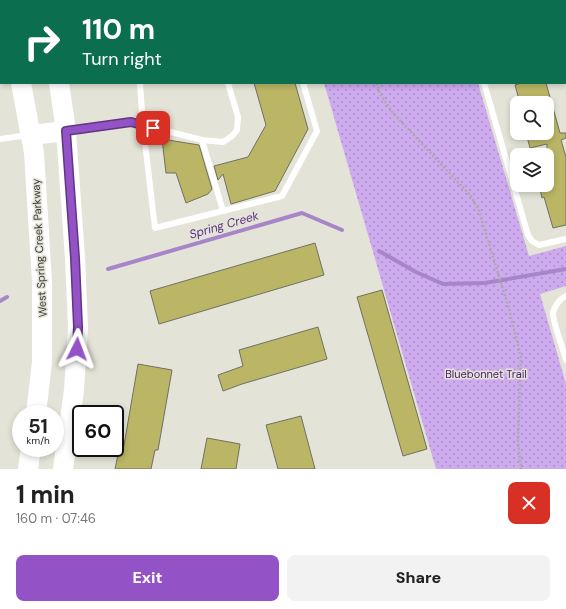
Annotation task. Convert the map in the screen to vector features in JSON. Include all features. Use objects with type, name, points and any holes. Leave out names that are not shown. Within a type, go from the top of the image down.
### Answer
[{"type":"main road","name":"West Spring Creek Parkway","points":[[21,84],[31,135],[40,229],[42,281],[42,362],[37,405]]},
{"type":"main road","points":[[59,84],[66,131],[75,250],[78,327],[74,390],[63,469]]},
{"type":"main road","points":[[31,135],[66,131]]},
{"type":"main road","points":[[28,469],[30,457]]},
{"type":"lane","points":[[140,84],[143,126],[155,228],[282,196],[317,131],[303,84]]},
{"type":"lane","points":[[66,131],[131,122],[202,140],[223,142],[232,136],[236,130],[238,117],[228,84]]},
{"type":"lane","points":[[484,84],[528,236],[532,241],[539,245],[566,239]]},
{"type":"lane","points":[[0,139],[31,135]]},
{"type":"lane","points":[[202,140],[222,211]]},
{"type":"lane","points":[[566,296],[563,297],[557,304],[553,314],[566,360]]},
{"type":"path","points":[[377,84],[380,94],[393,112],[470,196],[479,211],[509,309],[521,357],[518,441],[521,469]]},
{"type":"green space","name":"Bluebonnet Trail","points":[[324,84],[478,84],[529,256],[566,246],[566,286],[540,294],[566,384],[566,469],[436,469]]},
{"type":"building","points":[[254,84],[295,84],[308,129],[275,191],[231,204],[223,174],[218,180],[214,166],[248,157],[266,125]]},
{"type":"building","points":[[518,84],[546,84],[550,96],[518,96],[515,85]]},
{"type":"building","points":[[554,112],[560,133],[566,133],[566,138],[561,140],[566,157],[566,225],[553,228],[544,197],[542,198],[541,192],[554,192],[554,148],[547,148],[547,144],[530,148],[528,140],[554,140]]},
{"type":"building","points":[[162,139],[199,145],[212,189],[208,194],[186,203],[176,173],[166,173]]},
{"type":"building","points":[[315,243],[324,275],[159,324],[150,291]]},
{"type":"building","points":[[382,290],[427,449],[403,456],[357,297]]},
{"type":"building","points":[[318,327],[327,359],[223,391],[218,375],[243,366],[239,350]]},
{"type":"building","points":[[138,364],[172,370],[158,450],[155,450],[151,469],[115,469],[118,457],[124,457],[124,445]]},
{"type":"building","points":[[301,416],[315,469],[278,469],[266,425]]},
{"type":"building","points":[[207,438],[240,444],[236,469],[201,469]]},
{"type":"waterway","name":"Spring Creek","points":[[108,269],[302,213],[342,230]]},
{"type":"waterway","name":"Spring Creek","points":[[379,251],[416,272],[443,284],[485,283],[566,269]]},
{"type":"waterway","name":"Spring Creek","points":[[0,301],[7,297]]},
{"type":"route","points":[[77,349],[78,327],[73,212],[66,131],[131,122],[153,128]]}]
